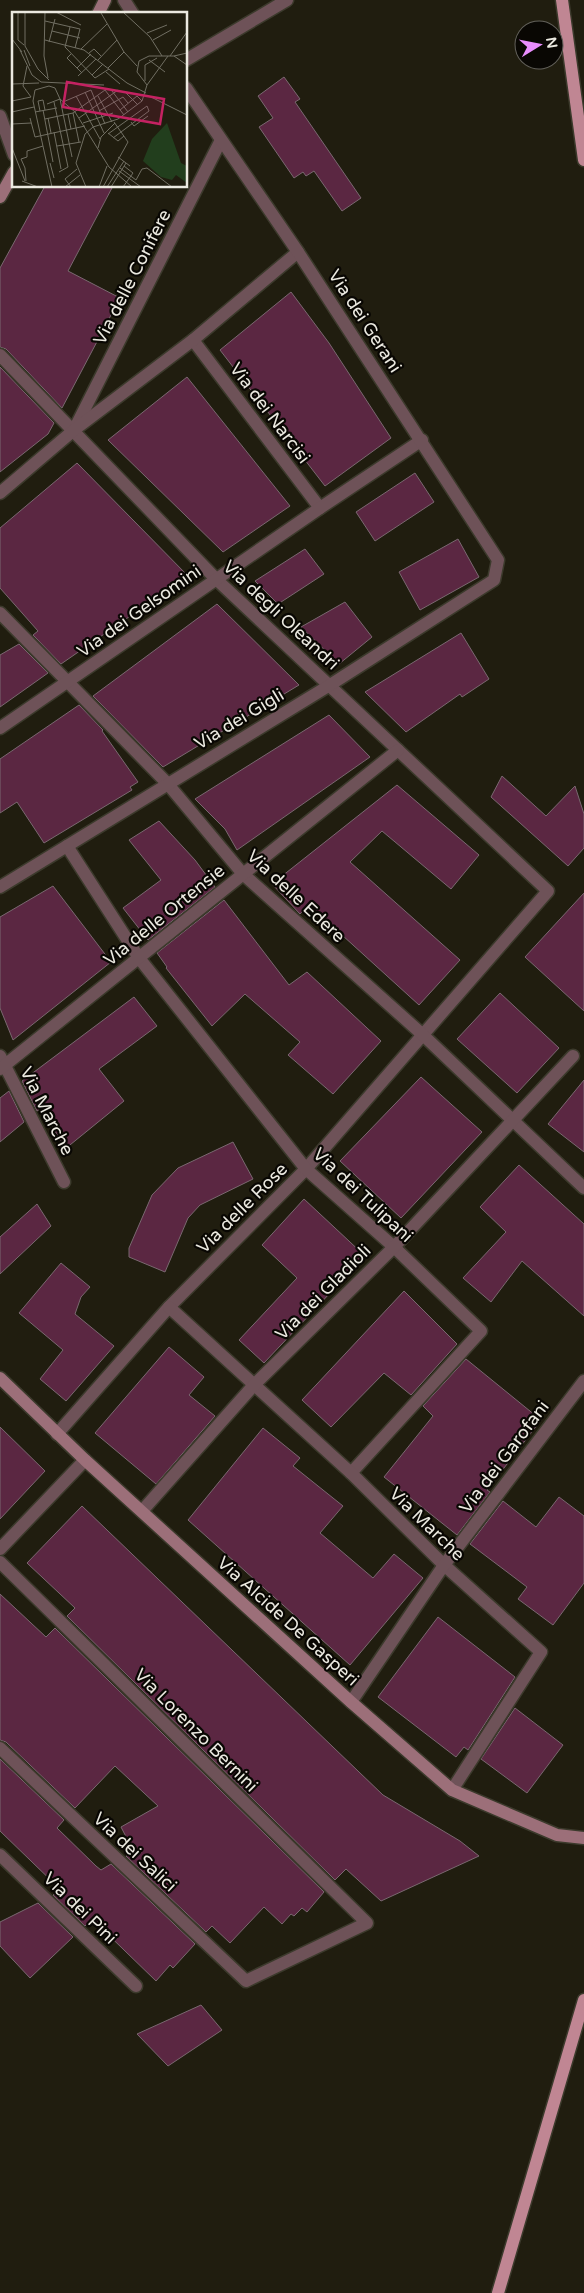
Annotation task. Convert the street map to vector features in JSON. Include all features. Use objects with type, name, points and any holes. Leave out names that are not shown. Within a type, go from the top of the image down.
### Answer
[{"type":"main road","points":[[562,0],[584,160]]},
{"type":"main road","points":[[498,2293],[584,2000]]},
{"type":"street","points":[[99,12],[105,0]]},
{"type":"street","points":[[124,0],[133,12]]},
{"type":"street","points":[[188,59],[286,0]]},
{"type":"street","name":"Via dei Gerani","points":[[188,91],[298,252],[422,440],[498,560],[494,580]]},
{"type":"street","points":[[0,116],[12,149]]},
{"type":"street","name":"Via delle Conifere","points":[[74,430],[221,140]]},
{"type":"street","points":[[0,197],[12,176]]},
{"type":"street","name":"Via delle Conifere","points":[[0,493],[74,430],[193,340],[298,252]]},
{"type":"street","name":"Via dei Narcisi","points":[[193,340],[320,508]]},
{"type":"street","name":"Via degli Oleandri","points":[[0,355],[216,579],[548,891]]},
{"type":"street","name":"Via dei Gelsomini","points":[[0,728],[422,440]]},
{"type":"street","name":"Via dei Gigli","points":[[0,887],[167,783],[330,685],[494,580]]},
{"type":"street","name":"Via delle Edere","points":[[0,612],[167,783],[243,874],[423,1035],[584,1188]]},
{"type":"street","name":"Via delle Ortensie","points":[[1,1064],[140,958],[398,750]]},
{"type":"street","name":"Via dei Tulipani","points":[[66,846],[140,958],[306,1169],[394,1247],[481,1331],[350,1474]]},
{"type":"street","name":"Via delle Rose","points":[[57,1434],[169,1307],[306,1169],[548,891]]},
{"type":"street","name":"Via dei Gladioli","points":[[142,1511],[253,1386],[394,1247],[573,1056]]},
{"type":"street","name":"Via Marche","points":[[1,1064],[64,1182]]},
{"type":"street","name":"Via Marche","points":[[169,1307],[350,1474],[444,1566],[541,1652],[452,1790]]},
{"type":"street","name":"Via Alcide De Gasperi","points":[[0,1378],[85,1460],[351,1702],[452,1790],[557,1835],[584,1838]]},
{"type":"street","name":"Via dei Garofani","points":[[351,1702],[444,1566],[584,1381]]},
{"type":"street","points":[[0,1549],[85,1460]]},
{"type":"street","name":"Via Lorenzo Bernini","points":[[0,1562],[367,1923],[246,1981]]},
{"type":"street","name":"Via dei Salici","points":[[0,1748],[246,1981]]},
{"type":"street","name":"Via dei Pini","points":[[0,1855],[136,1986]]},
{"type":"building","points":[[284,77],[300,99],[295,102],[361,198],[342,211],[314,171],[306,176],[303,172],[294,178],[259,127],[273,118],[258,96]]},
{"type":"building","points":[[44,188],[112,188],[68,271],[120,298],[62,408],[6,349],[0,347],[0,268]]},
{"type":"building","points":[[291,292],[329,343],[391,438],[325,486],[220,350]]},
{"type":"building","points":[[0,367],[54,423],[48,434],[0,472]]},
{"type":"building","points":[[187,377],[290,506],[223,552],[108,440]]},
{"type":"building","points":[[77,463],[188,576],[61,664],[33,635],[38,631],[0,588],[0,528]]},
{"type":"building","points":[[415,473],[434,502],[375,541],[356,512]]},
{"type":"building","points":[[458,539],[479,577],[420,610],[399,572]]},
{"type":"building","points":[[305,549],[324,574],[278,604],[255,581]]},
{"type":"building","points":[[345,602],[372,637],[339,664],[301,627]]},
{"type":"building","points":[[217,604],[299,685],[163,767],[93,696]]},
{"type":"building","points":[[461,633],[489,679],[462,697],[460,694],[406,732],[365,692]]},
{"type":"building","points":[[19,644],[48,673],[0,707],[0,655]]},
{"type":"building","points":[[79,705],[103,730],[138,782],[130,787],[132,790],[44,843],[17,802],[0,813],[0,759]]},
{"type":"building","points":[[329,715],[370,757],[237,850],[225,829],[195,799]]},
{"type":"building","points":[[502,776],[546,816],[575,786],[584,814],[584,848],[568,866],[491,797]]},
{"type":"building","points":[[397,785],[479,855],[451,889],[382,831],[350,862],[460,960],[419,1005],[309,905],[300,914],[272,884]]},
{"type":"building","points":[[159,821],[195,860],[215,887],[148,940],[123,908],[161,880],[129,840]]},
{"type":"building","points":[[53,886],[111,962],[13,1040],[0,1008],[0,917]]},
{"type":"building","points":[[584,893],[584,1011],[525,957]]},
{"type":"building","points":[[224,900],[289,985],[307,972],[381,1041],[333,1094],[288,1055],[300,1042],[245,994],[212,1026],[166,968],[157,953]]},
{"type":"building","points":[[500,993],[559,1048],[517,1093],[457,1039]]},
{"type":"building","points":[[134,997],[157,1026],[99,1069],[124,1101],[65,1149],[42,1108],[37,1111],[22,1081]]},
{"type":"building","points":[[421,1077],[482,1132],[401,1218],[340,1161]]},
{"type":"building","points":[[584,1080],[584,1152],[548,1124]]},
{"type":"building","points":[[9,1091],[24,1122],[0,1142],[0,1098]]},
{"type":"building","points":[[233,1142],[253,1179],[200,1205],[188,1218],[165,1272],[129,1257],[129,1248],[152,1195],[178,1168]]},
{"type":"building","points":[[519,1165],[584,1224],[584,1316],[522,1261],[491,1302],[463,1278],[506,1232],[480,1207]]},
{"type":"building","points":[[304,1199],[365,1256],[264,1363],[239,1340],[297,1278],[262,1245]]},
{"type":"building","points":[[37,1204],[51,1226],[0,1274],[0,1237]]},
{"type":"building","points":[[61,1263],[90,1287],[81,1297],[75,1314],[114,1346],[66,1401],[40,1379],[63,1350],[19,1313]]},
{"type":"building","points":[[404,1291],[457,1344],[411,1395],[384,1373],[331,1427],[302,1400]]},
{"type":"building","points":[[169,1347],[204,1377],[189,1395],[215,1416],[156,1484],[95,1433]]},
{"type":"building","points":[[466,1359],[541,1420],[487,1490],[490,1492],[457,1535],[384,1477],[433,1416],[423,1406]]},
{"type":"building","points":[[0,1427],[45,1471],[0,1519]]},
{"type":"building","points":[[263,1428],[300,1458],[293,1466],[343,1506],[320,1533],[373,1578],[394,1554],[423,1578],[350,1665],[188,1520]]},
{"type":"building","points":[[559,1497],[584,1516],[584,1583],[553,1625],[518,1599],[527,1587],[470,1544],[503,1501],[536,1527]]},
{"type":"building","points":[[82,1506],[383,1795],[460,1841],[479,1856],[381,1901],[346,1869],[335,1880],[67,1616],[75,1608],[27,1563]]},
{"type":"building","points":[[0,1594],[46,1637],[55,1628],[324,1892],[307,1912],[302,1908],[294,1916],[291,1914],[282,1924],[264,1907],[230,1943],[212,1926],[206,1932],[126,1856],[134,1852],[121,1827],[158,1806],[115,1766],[75,1808],[6,1742],[0,1740]]},
{"type":"building","points":[[438,1617],[515,1677],[468,1750],[464,1747],[456,1757],[378,1697]]},
{"type":"building","points":[[515,1708],[563,1745],[527,1793],[481,1759]]},
{"type":"building","points":[[0,1759],[64,1820],[57,1828],[96,1866],[101,1870],[111,1864],[195,1944],[173,1968],[170,1965],[156,1981],[92,1919],[85,1926],[53,1895],[62,1891],[0,1831]]},
{"type":"building","points":[[38,1903],[73,1937],[30,1978],[0,1946],[0,1922]]},
{"type":"building","points":[[201,2005],[222,2030],[168,2066],[137,2034]]}]
